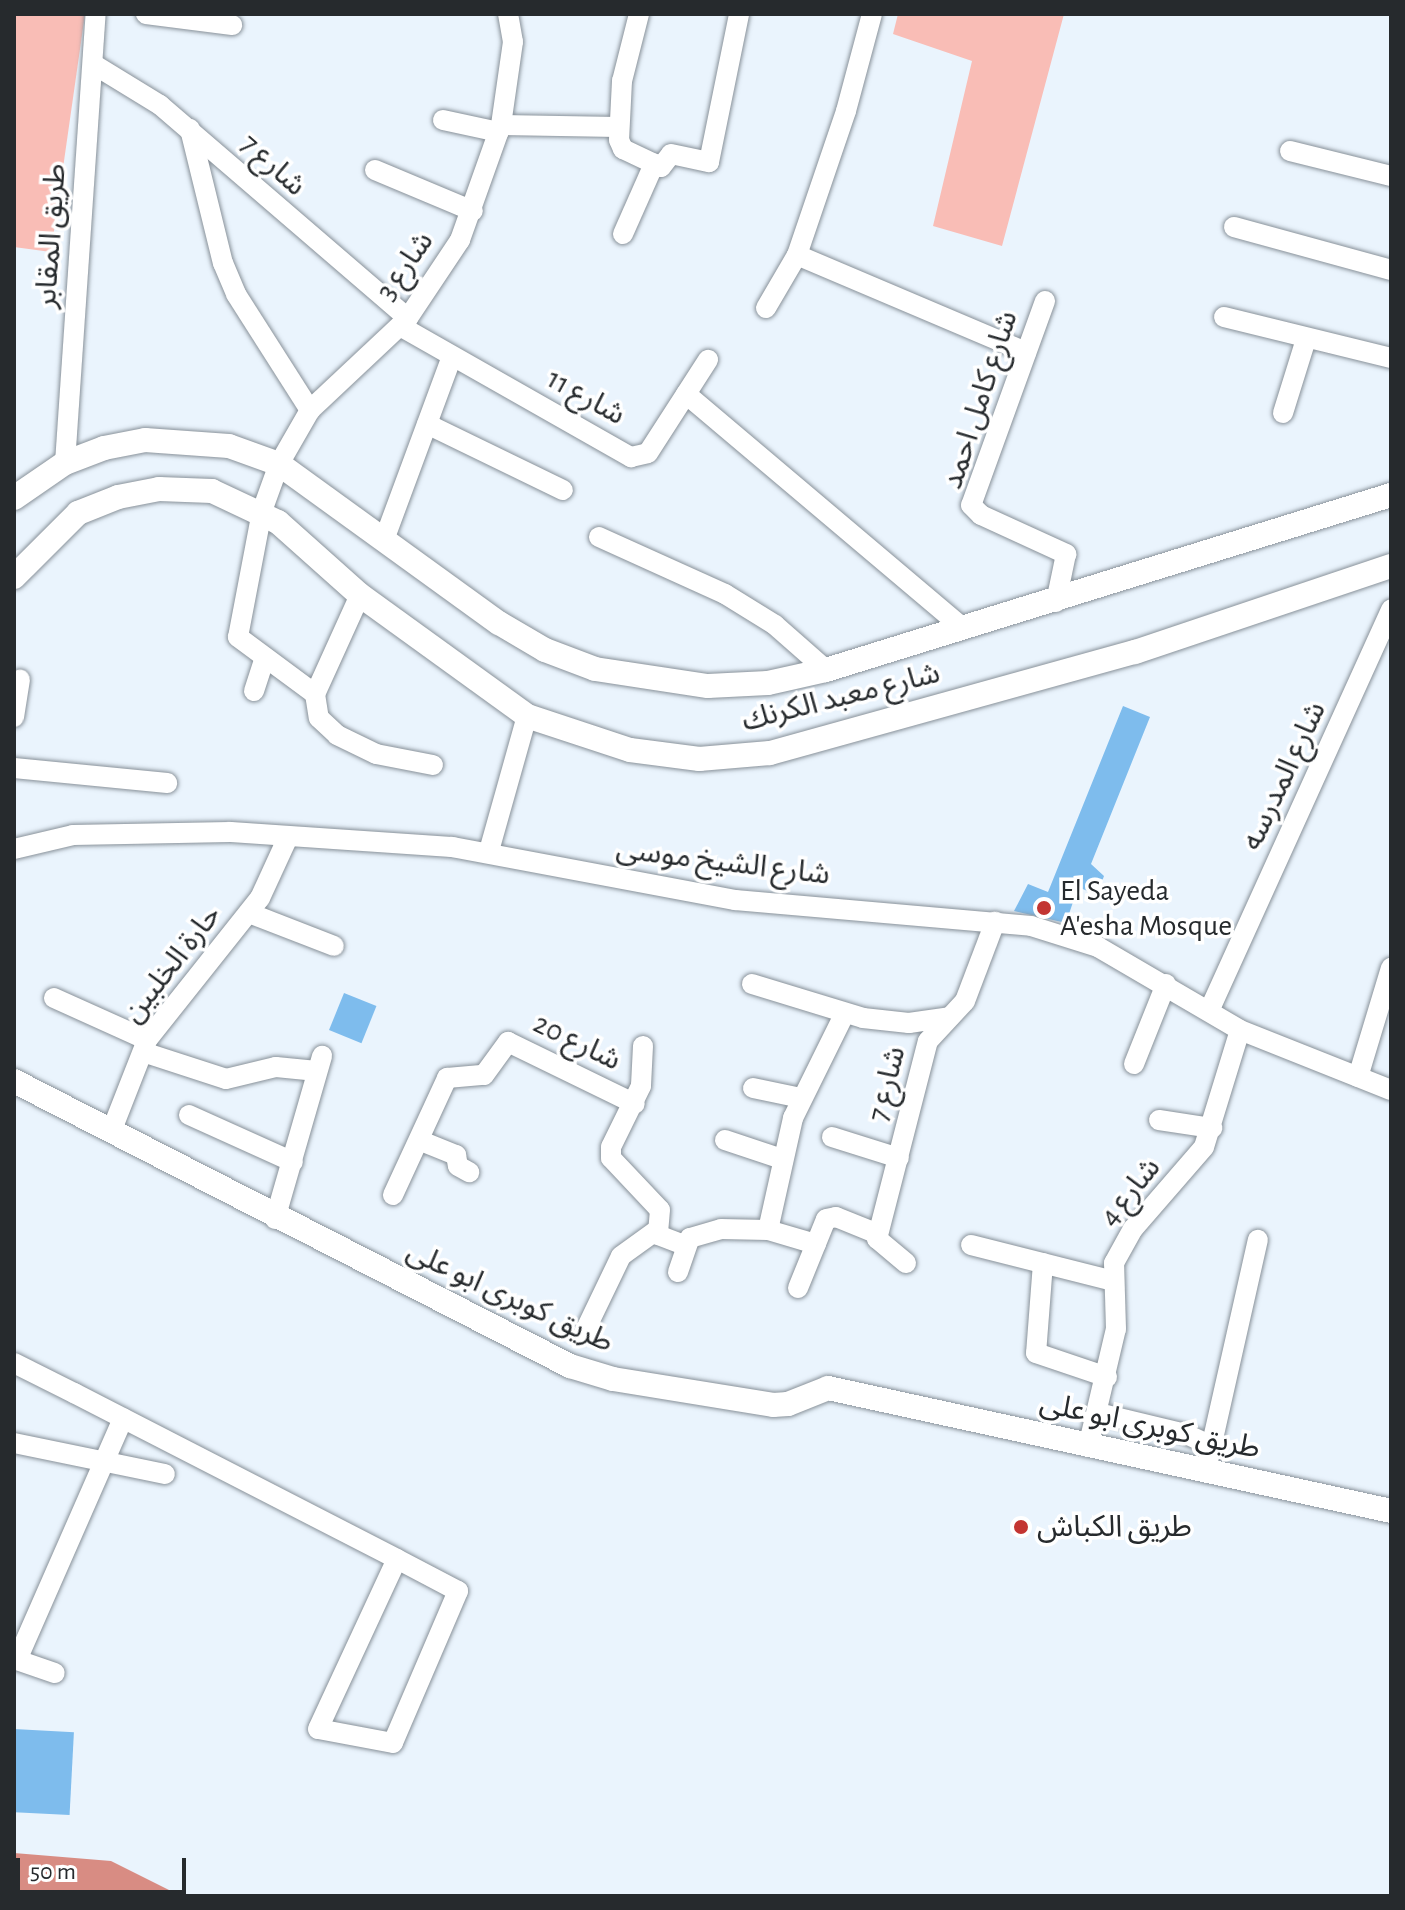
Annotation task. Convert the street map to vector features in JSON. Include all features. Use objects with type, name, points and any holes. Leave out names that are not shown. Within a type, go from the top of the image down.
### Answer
[{"type":"street","name":"طريق المقابر","points":[[65,463],[96,14]]},
{"type":"street","points":[[146,14],[232,25]]},
{"type":"street","name":"شارع 3","points":[[264,660],[238,637],[262,511],[279,464],[310,410],[404,322],[445,268],[473,211],[500,128],[513,42],[508,14]]},
{"type":"street","points":[[639,14],[622,81],[618,127],[623,149],[663,167],[671,154],[709,162],[739,14]]},
{"type":"street","points":[[766,308],[797,255],[846,111],[872,14]]},
{"type":"street","name":"شارع 7","points":[[93,64],[190,129],[404,322]]},
{"type":"street","points":[[443,120],[500,128],[618,127]]},
{"type":"street","points":[[190,129],[220,252],[236,294],[310,410]]},
{"type":"street","points":[[1290,151],[1391,176]]},
{"type":"street","points":[[623,234],[654,164]]},
{"type":"street","points":[[375,170],[473,211]]},
{"type":"street","points":[[1234,227],[1391,270]]},
{"type":"street","points":[[797,255],[1026,352]]},
{"type":"street","name":"شارع كامل احمد","points":[[1045,301],[971,505],[981,515],[1066,554],[1056,602]]},
{"type":"street","points":[[1224,317],[1391,358]]},
{"type":"street","name":"شارع 11","points":[[404,322],[452,356],[631,457],[648,453],[708,360]]},
{"type":"street","points":[[1283,413],[1306,339]]},
{"type":"street","points":[[384,540],[452,356]]},
{"type":"street","points":[[686,394],[964,629]]},
{"type":"street","points":[[427,424],[563,490]]},
{"type":"street","name":"شارع معبد الكرنك","points":[[14,498],[65,463],[132,442],[187,439],[229,446],[279,464],[499,623],[545,650],[595,669],[708,686],[768,683],[826,670],[1056,602],[1391,495]]},
{"type":"street","name":"شارع معبد الكرنك","points":[[14,577],[78,513],[118,497],[186,488],[212,491],[262,511],[360,595],[527,716],[630,750],[699,759],[770,753],[1135,652],[1391,566]]},
{"type":"street","points":[[599,537],[725,594],[775,625],[826,670]]},
{"type":"street","points":[[360,595],[315,694],[319,718],[337,735],[376,754],[433,765]]},
{"type":"street","name":"شارع المدرسه","points":[[1209,1011],[1391,609]]},
{"type":"street","points":[[254,691],[264,660],[315,694]]},
{"type":"street","points":[[14,717],[20,679]]},
{"type":"street","points":[[489,851],[527,716]]},
{"type":"street","points":[[14,768],[167,783]]},
{"type":"street","name":"شارع الشيخ موسى","points":[[14,849],[73,835],[288,837],[489,851],[735,900],[1031,926],[1098,947],[1240,1030],[1391,1090]]},
{"type":"street","name":"حارة الخلبين","points":[[111,1132],[145,1046],[169,1007],[188,994],[249,913],[288,837]]},
{"type":"street","points":[[249,913],[334,946]]},
{"type":"street","name":"شارع 7","points":[[878,1234],[928,1041],[965,1001],[995,922]]},
{"type":"street","points":[[1358,1077],[1391,968]]},
{"type":"street","points":[[752,984],[845,1013],[909,1023],[951,1016]]},
{"type":"street","points":[[1134,1064],[1166,984]]},
{"type":"street","points":[[54,998],[145,1046],[226,1079],[276,1067],[319,1064],[275,1219]]},
{"type":"street","points":[[768,1230],[782,1159],[801,1098],[845,1013]]},
{"type":"street","name":"شارع 4","points":[[1088,1447],[1116,1329],[1113,1281],[1122,1245],[1193,1164],[1212,1128],[1240,1030]]},
{"type":"street","name":"شارع 20","points":[[393,1195],[421,1141],[447,1078],[484,1075],[508,1042],[635,1104]]},
{"type":"street","points":[[584,1333],[621,1256],[657,1230],[660,1210],[610,1152],[635,1104],[643,1046]]},
{"type":"street","name":"طريق كوبرى ابو على","points":[[14,1081],[275,1219],[530,1347],[613,1379],[781,1405],[828,1388],[1391,1511]]},
{"type":"street","points":[[753,1088],[801,1098]]},
{"type":"street","points":[[189,1115],[293,1162]]},
{"type":"street","points":[[1159,1120],[1212,1128]]},
{"type":"street","points":[[832,1137],[899,1158]]},
{"type":"street","points":[[725,1140],[782,1159]]},
{"type":"street","points":[[421,1141],[456,1155],[458,1166],[469,1172]]},
{"type":"street","points":[[798,1288],[831,1216],[878,1234],[881,1246],[906,1263]]},
{"type":"street","points":[[678,1272],[684,1245],[699,1234],[721,1229],[768,1230],[816,1244]]},
{"type":"street","points":[[657,1230],[684,1245]]},
{"type":"street","points":[[1206,1470],[1258,1240]]},
{"type":"street","points":[[971,1245],[1113,1281]]},
{"type":"street","points":[[1043,1263],[1036,1353],[1107,1377]]},
{"type":"street","points":[[14,1363],[123,1418],[397,1559],[458,1591],[393,1743],[318,1729],[397,1559]]},
{"type":"street","points":[[1098,1413],[1186,1434],[1212,1446]]},
{"type":"street","points":[[55,1673],[16,1659],[123,1418]]},
{"type":"street","points":[[14,1443],[165,1474]]},
{"type":"shaded area","points":[[14,14],[85,14],[51,252],[14,247]]},
{"type":"shaded area","points":[[898,14],[1064,14],[1002,246],[933,226],[972,61],[893,34]]},
{"type":"shaded area","points":[[14,1853],[111,1861],[181,1896],[14,1896]]},
{"type":"building","points":[[1123,706],[1150,717],[1091,864],[1104,876],[1097,895],[1078,887],[1066,923],[1014,911],[1028,884],[1048,892]]},
{"type":"building","points":[[344,993],[376,1006],[361,1043],[329,1030]]},
{"type":"building","points":[[14,1729],[74,1732],[70,1815],[14,1812]]},
{"type":"place","name":"El Sayeda A'esha Mosque","points":[[1044,908]]},
{"type":"place","name":"طريق الكباش","points":[[1021,1527]]}]
